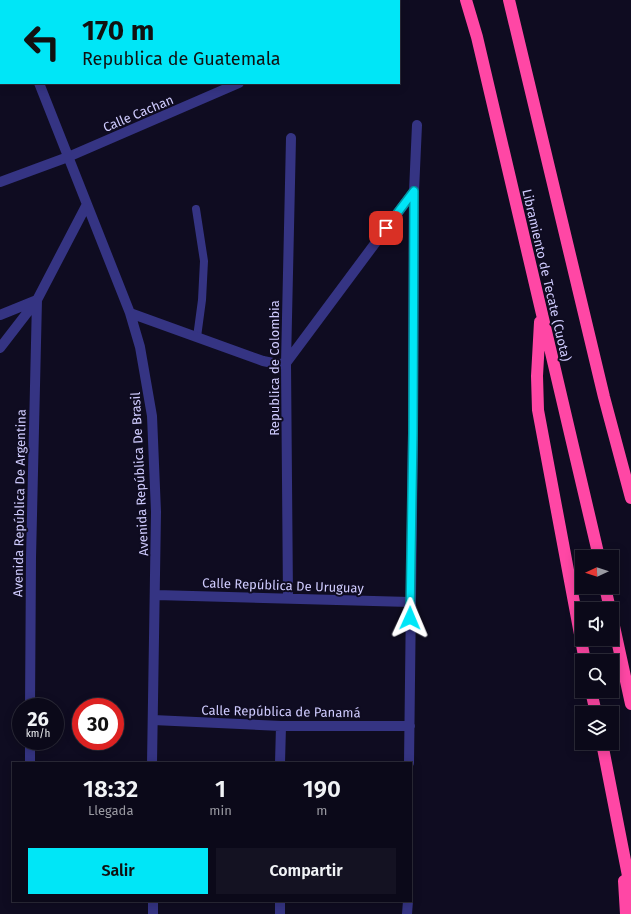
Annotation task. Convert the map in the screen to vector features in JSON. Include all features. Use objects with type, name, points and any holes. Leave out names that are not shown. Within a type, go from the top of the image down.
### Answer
[{"type":"highway","name":"Libramiento de Tecate (Cuota)","points":[[466,0],[477,37],[597,550]]},
{"type":"highway","name":"Libramiento de Tecate (Cuota)","points":[[509,0],[604,397],[631,498]]},
{"type":"highway","points":[[541,309],[537,376],[538,410],[584,654]]},
{"type":"highway","points":[[618,646],[631,704]]},
{"type":"highway","points":[[603,750],[631,891]]},
{"type":"highway","points":[[623,850],[626,914]]},
{"type":"street","name":"Avenida República De Brasil","points":[[39,84],[86,206],[130,313],[140,347],[152,416],[156,512],[156,595],[152,762]]},
{"type":"street","name":"Calle Cachan","points":[[0,182],[68,157],[237,84]]},
{"type":"street","points":[[409,762],[414,191],[417,125]]},
{"type":"street","name":"Republica de Colombia","points":[[288,598],[286,363],[291,138]]},
{"type":"street","points":[[130,313],[262,361],[278,364],[286,363],[414,191]]},
{"type":"street","points":[[0,348],[37,300],[86,206]]},
{"type":"street","points":[[0,315],[37,300]]},
{"type":"street","name":"Avenida República De Argentina","points":[[30,698],[31,550],[37,300]]},
{"type":"street","name":"Calle República De Uruguay","points":[[156,595],[410,602]]},
{"type":"street","name":"Calle República de Panamá","points":[[153,720],[281,726],[410,726]]},
{"type":"street","points":[[280,762],[281,726]]},
{"type":"street","points":[[30,750],[30,762]]},
{"type":"street","points":[[152,902],[153,914]]},
{"type":"street","points":[[280,902],[280,914]]},
{"type":"street","points":[[408,902],[408,914]]},
{"type":"lane","points":[[196,209],[204,261],[202,300],[197,337]]},
{"type":"route","points":[[386,228],[414,191],[413,433],[410,618]]}]
